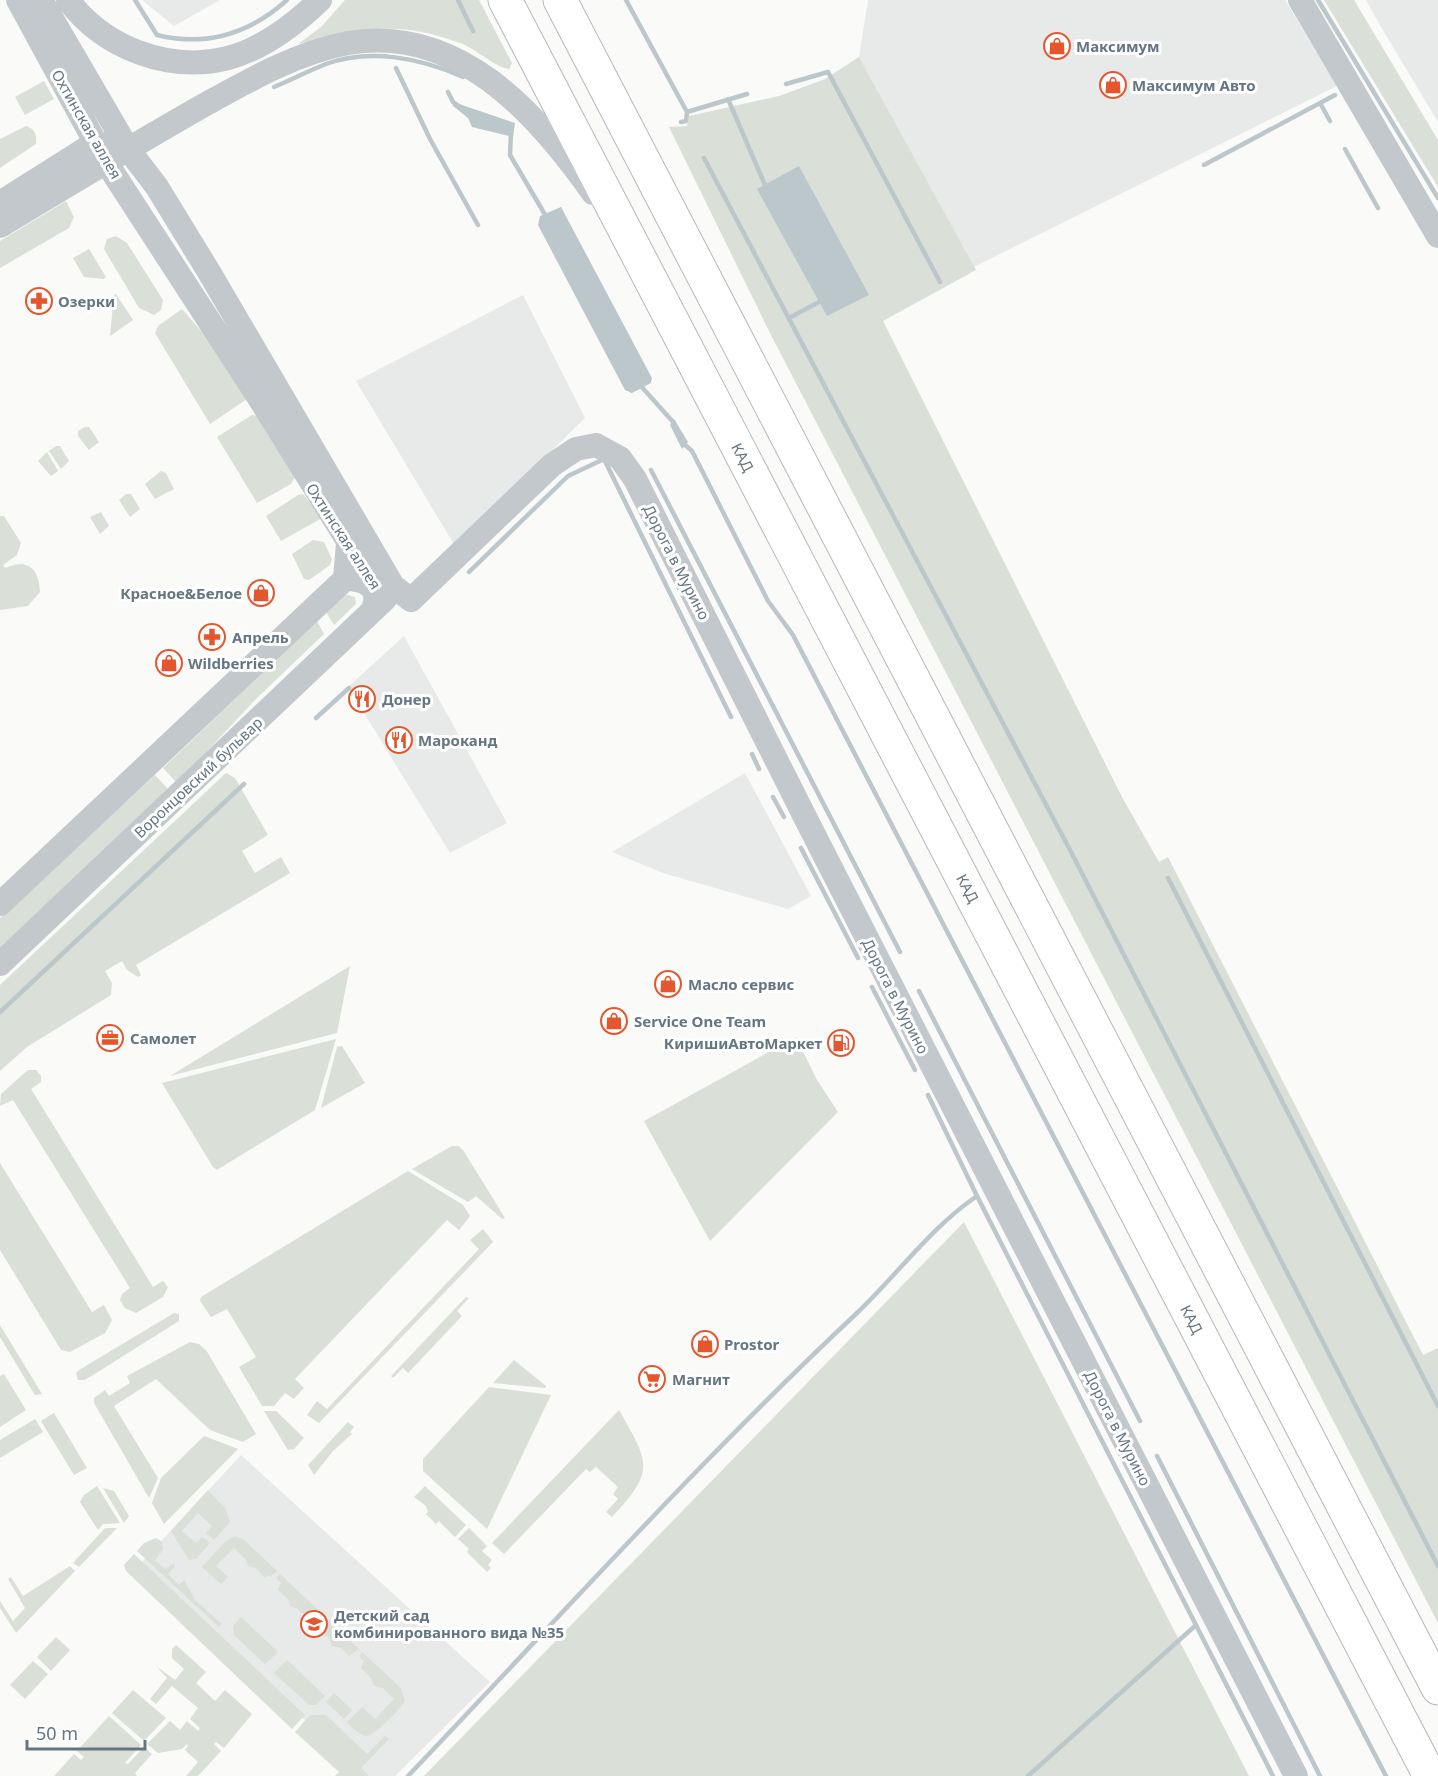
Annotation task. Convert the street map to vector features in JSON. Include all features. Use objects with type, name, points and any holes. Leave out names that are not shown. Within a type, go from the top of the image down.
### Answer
[{"type":"highway","name":"КАД","points":[[505,0],[1430,1776]]},
{"type":"highway","points":[[560,0],[1438,1688]]},
{"type":"street","name":"Охтинская аллея","points":[[18,0],[101,153],[261,401],[348,543],[390,599]]},
{"type":"street","name":"Охтинская аллея","points":[[41,0],[128,149],[157,187],[198,253],[390,599]]},
{"type":"street","points":[[68,0],[95,28],[140,54],[170,61],[200,63],[252,50],[288,27],[320,0]]},
{"type":"street","points":[[1300,0],[1438,236]]},
{"type":"street","points":[[0,203],[101,153],[128,149],[240,85],[305,55],[350,43],[406,43],[433,49],[477,70],[522,106],[588,186],[643,263]]},
{"type":"street","points":[[0,226],[101,153]]},
{"type":"street","name":"Дорога в Мурино","points":[[390,599],[552,465],[576,449],[596,445],[620,458],[635,479],[809,825],[1296,1776]]},
{"type":"street","points":[[0,904],[345,579],[348,543]]},
{"type":"street","points":[[345,579],[367,582],[374,590],[377,599],[390,599]]},
{"type":"street","name":"Воронцовский бульвар","points":[[0,964],[390,599]]},
{"type":"shaded area","points":[[142,0],[220,0],[174,26]]},
{"type":"shaded area","points":[[345,0],[479,0],[512,63],[509,69],[504,68],[460,43],[417,31],[398,29],[360,31],[298,44],[321,27]]},
{"type":"shaded area","points":[[868,0],[1285,0],[1337,86],[974,267],[859,57]]},
{"type":"shaded area","points":[[1324,0],[1354,0],[1438,140],[1438,187]]},
{"type":"shaded area","points":[[1366,0],[1438,0],[1438,122],[1381,27]]},
{"type":"shaded area","points":[[859,57],[976,270],[883,321],[1123,799],[1159,862],[1168,857],[1423,1355],[1438,1348],[1438,1623],[770,333],[669,127],[687,126],[689,116],[779,96],[825,79]]},
{"type":"shaded area","points":[[44,81],[54,99],[25,115],[15,97]]},
{"type":"shaded area","points":[[459,104],[515,123],[513,137],[472,127],[468,118],[452,105]]},
{"type":"shaded area","points":[[26,126],[35,132],[36,144],[0,168],[0,139]]},
{"type":"shaded area","points":[[799,166],[869,295],[827,316],[757,189]]},
{"type":"shaded area","points":[[66,201],[74,217],[69,228],[0,268],[0,241]]},
{"type":"shaded area","points":[[561,207],[652,378],[651,383],[632,393],[625,390],[538,225],[540,216]]},
{"type":"shaded area","points":[[116,236],[127,243],[163,300],[161,310],[154,315],[139,308],[104,249],[107,239]]},
{"type":"shaded area","points":[[89,249],[106,277],[104,279],[84,277],[73,258]]},
{"type":"shaded area","points":[[116,294],[133,320],[110,336],[114,295]]},
{"type":"shaded area","points":[[523,295],[585,418],[455,546],[356,381]]},
{"type":"shaded area","points":[[182,309],[227,361],[247,399],[210,424],[155,333],[158,326]]},
{"type":"shaded area","points":[[252,415],[258,416],[295,477],[291,484],[257,503],[217,437]]},
{"type":"shaded area","points":[[674,419],[688,442],[682,449],[670,425]]},
{"type":"shaded area","points":[[89,427],[99,442],[89,450],[78,436],[78,431]]},
{"type":"shaded area","points":[[60,446],[69,461],[61,469],[49,451]]},
{"type":"shaded area","points":[[47,452],[58,471],[51,476],[38,461]]},
{"type":"shaded area","points":[[161,471],[166,473],[174,489],[155,499],[145,484]]},
{"type":"shaded area","points":[[126,494],[131,494],[140,509],[130,517],[119,500]]},
{"type":"shaded area","points":[[303,494],[322,518],[281,541],[266,516]]},
{"type":"shaded area","points":[[101,512],[109,526],[100,534],[90,517]]},
{"type":"shaded area","points":[[0,516],[4,516],[21,543],[17,555],[3,565],[5,568],[20,564],[26,565],[35,571],[37,577],[40,592],[28,606],[0,610]]},
{"type":"shaded area","points":[[313,540],[324,542],[332,559],[330,565],[309,580],[304,579],[292,554]]},
{"type":"shaded area","points":[[345,594],[355,597],[356,604],[334,625],[326,612]]},
{"type":"shaded area","points":[[317,621],[324,634],[257,698],[177,783],[163,768]]},
{"type":"shaded area","points":[[404,636],[507,823],[450,853],[348,687]]},
{"type":"shaded area","points":[[226,773],[235,778],[268,835],[242,851],[255,873],[281,857],[290,873],[136,965],[141,975],[138,977],[127,970],[122,961],[105,971],[112,983],[111,995],[27,1047],[0,1071],[0,985]]},
{"type":"shaded area","points":[[745,773],[811,896],[788,909],[663,873],[612,852]]},
{"type":"shaded area","points":[[155,775],[169,790],[0,948],[0,918]]},
{"type":"shaded area","points":[[350,966],[337,1033],[170,1076]]},
{"type":"shaded area","points":[[796,1037],[817,1080],[838,1112],[710,1241],[644,1121]]},
{"type":"shaded area","points":[[336,1039],[315,1110],[217,1170],[162,1083]]},
{"type":"shaded area","points":[[342,1046],[365,1083],[321,1108],[337,1047]]},
{"type":"shaded area","points":[[28,1070],[36,1070],[41,1076],[41,1082],[31,1089],[153,1287],[163,1281],[168,1287],[163,1297],[136,1313],[125,1308],[120,1300],[122,1294],[130,1288],[13,1100],[0,1106],[1,1094]]},
{"type":"shaded area","points":[[452,1146],[458,1146],[463,1150],[505,1218],[502,1219],[476,1196],[468,1202],[412,1169]]},
{"type":"shaded area","points":[[0,1163],[92,1312],[104,1305],[112,1320],[105,1333],[70,1352],[61,1350],[0,1250]]},
{"type":"shaded area","points":[[408,1171],[463,1205],[470,1216],[459,1230],[447,1220],[295,1379],[304,1388],[294,1399],[285,1393],[274,1406],[262,1406],[239,1367],[256,1357],[227,1309],[211,1317],[200,1301],[201,1297]]},
{"type":"shaded area","points":[[964,1222],[1249,1776],[424,1776]]},
{"type":"shaded area","points":[[483,1229],[493,1242],[319,1423],[307,1415],[317,1401],[327,1409],[479,1249],[470,1240]]},
{"type":"shaded area","points":[[466,1297],[469,1298],[457,1311],[462,1316],[408,1373],[403,1368],[393,1378],[391,1376]]},
{"type":"shaded area","points":[[174,1313],[179,1314],[179,1321],[85,1380],[78,1380],[76,1373],[79,1370]]},
{"type":"shaded area","points":[[0,1325],[42,1394],[35,1395],[33,1392],[0,1337]]},
{"type":"shaded area","points":[[190,1342],[199,1344],[206,1350],[256,1434],[243,1442],[210,1430],[156,1379],[114,1406],[158,1478],[149,1498],[94,1403],[94,1398],[105,1390],[109,1396],[130,1383],[127,1376]]},
{"type":"shaded area","points":[[514,1360],[546,1386],[546,1388],[493,1383]]},
{"type":"shaded area","points":[[4,1374],[26,1410],[0,1427],[0,1376]]},
{"type":"shaded area","points":[[489,1387],[551,1395],[487,1529],[423,1471],[423,1459]]},
{"type":"shaded area","points":[[619,1410],[637,1442],[643,1466],[636,1488],[626,1501],[612,1517],[606,1512],[618,1499],[613,1494],[618,1487],[596,1467],[590,1472],[586,1469],[504,1554],[492,1543]]},
{"type":"shaded area","points":[[264,1411],[276,1411],[304,1438],[294,1449],[288,1450]]},
{"type":"shaded area","points":[[54,1413],[87,1468],[74,1475],[41,1421]]},
{"type":"shaded area","points":[[35,1419],[43,1432],[0,1458],[0,1440]]},
{"type":"shaded area","points":[[348,1422],[354,1427],[350,1432],[352,1434],[333,1451],[314,1475],[308,1465]]},
{"type":"shaded area","points":[[204,1436],[238,1449],[164,1524],[152,1503],[161,1478]]},
{"type":"shaded area","name":"Детский сад комбинированного вида №35","points":[[241,1455],[490,1682],[395,1776],[365,1776],[138,1566]]},
{"type":"shaded area","points":[[97,1486],[120,1523],[103,1524],[98,1530],[80,1502],[84,1495]]},
{"type":"shaded area","points":[[425,1486],[466,1525],[455,1537],[439,1521],[436,1524],[426,1514],[428,1512],[426,1506],[414,1497]]},
{"type":"shaded area","points":[[103,1488],[114,1491],[129,1516],[124,1523]]},
{"type":"shaded area","points":[[208,1490],[225,1508],[230,1522],[214,1540],[206,1533],[212,1526],[198,1513],[182,1531],[196,1543],[202,1537],[210,1543],[196,1559],[189,1560],[171,1531]]},
{"type":"shaded area","points":[[105,1528],[117,1528],[79,1567],[73,1563]]},
{"type":"shaded area","points":[[469,1528],[487,1546],[482,1551],[492,1560],[488,1565],[491,1568],[487,1572],[467,1552],[469,1549],[458,1539]]},
{"type":"shaded area","points":[[235,1536],[243,1539],[277,1571],[265,1578],[256,1568],[248,1566],[246,1560],[234,1548],[216,1566],[228,1577],[221,1584],[202,1567],[226,1541]]},
{"type":"shaded area","points":[[156,1538],[162,1542],[163,1550],[155,1560],[165,1569],[174,1563],[175,1567],[168,1574],[179,1585],[184,1580],[195,1600],[222,1624],[219,1627],[137,1551],[144,1543]]},
{"type":"shaded area","points":[[134,1554],[305,1715],[292,1729],[126,1571],[124,1565]]},
{"type":"shaded area","points":[[70,1566],[75,1571],[16,1633],[0,1608],[0,1601],[13,1621],[25,1608],[8,1579],[11,1577],[23,1596]]},
{"type":"shaded area","points":[[280,1574],[318,1610],[307,1617],[298,1609],[290,1606],[288,1599],[278,1590],[281,1583],[276,1578]]},
{"type":"shaded area","points":[[321,1614],[359,1649],[349,1656],[341,1648],[332,1646],[329,1638],[319,1629],[322,1622],[318,1617]]},
{"type":"shaded area","points":[[241,1617],[278,1652],[265,1664],[234,1635],[233,1626]]},
{"type":"shaded area","points":[[56,1637],[70,1650],[51,1671],[37,1657]]},
{"type":"shaded area","points":[[176,1645],[206,1672],[196,1683],[215,1701],[225,1690],[252,1714],[224,1748],[216,1742],[214,1744],[221,1751],[198,1776],[186,1776],[198,1762],[185,1750],[187,1744],[182,1749],[158,1753],[147,1744],[170,1721],[180,1730],[187,1721],[198,1731],[200,1728],[190,1719],[198,1708],[172,1686],[156,1704],[150,1699],[167,1678],[156,1666],[175,1680],[184,1669],[172,1658],[172,1649]]},
{"type":"shaded area","points":[[362,1652],[401,1688],[405,1701],[381,1727],[366,1736],[347,1722],[362,1707],[375,1719],[394,1699],[383,1688],[374,1686],[371,1678],[361,1668],[364,1661],[359,1656]]},
{"type":"shaded area","points":[[287,1660],[325,1696],[316,1705],[309,1705],[274,1673]]},
{"type":"shaded area","points":[[33,1661],[48,1674],[25,1699],[10,1685]]},
{"type":"shaded area","points":[[133,1690],[166,1718],[144,1741],[112,1713]]},
{"type":"shaded area","points":[[334,1693],[352,1710],[344,1719],[326,1702]]},
{"type":"shaded area","points":[[310,1715],[326,1715],[367,1754],[385,1736],[389,1739],[361,1768],[369,1776],[335,1776],[339,1772],[295,1732]]},
{"type":"shaded area","points":[[109,1716],[141,1745],[125,1763],[128,1764],[144,1747],[152,1754],[135,1773],[137,1776],[54,1776],[74,1754],[81,1760],[84,1757],[77,1751]]},
{"type":"waterway","points":[[135,0],[157,35],[193,39],[226,35],[242,29],[258,22],[287,0]]},
{"type":"waterway","points":[[458,0],[473,31]]},
{"type":"waterway","points":[[626,0],[687,112],[747,94]]},
{"type":"waterway","points":[[1318,0],[1438,198]]},
{"type":"waterway","points":[[274,87],[326,64],[343,59],[378,56],[413,60],[463,77]]},
{"type":"waterway","points":[[396,68],[430,139],[478,225]]},
{"type":"waterway","points":[[786,84],[828,72],[940,282]]},
{"type":"waterway","points":[[448,92],[453,102],[462,108]]},
{"type":"waterway","points":[[1204,165],[1335,95]]},
{"type":"waterway","points":[[728,99],[765,185]]},
{"type":"waterway","points":[[1320,103],[1330,121]]},
{"type":"waterway","points":[[681,122],[686,121],[687,112]]},
{"type":"waterway","points":[[511,131],[510,155],[547,218]]},
{"type":"waterway","points":[[1345,149],[1378,208]]},
{"type":"waterway","points":[[704,158],[1070,850],[1438,1566]]},
{"type":"waterway","points":[[789,318],[819,302]]},
{"type":"waterway","points":[[640,385],[674,423]]},
{"type":"waterway","points":[[684,444],[692,451],[768,601],[793,635],[1386,1776]]},
{"type":"waterway","points":[[469,572],[568,476],[604,459],[731,717]]},
{"type":"waterway","points":[[651,470],[900,952]]},
{"type":"waterway","points":[[316,718],[349,688]]},
{"type":"waterway","points":[[752,754],[759,769]]},
{"type":"waterway","points":[[0,1012],[244,784]]},
{"type":"waterway","points":[[773,797],[784,817]]},
{"type":"waterway","points":[[801,848],[858,958]]},
{"type":"waterway","points":[[1168,878],[1438,1406]]},
{"type":"waterway","points":[[872,987],[915,1070]]},
{"type":"waterway","points":[[919,991],[1140,1421]]},
{"type":"waterway","points":[[928,1095],[977,1196],[1273,1776]]},
{"type":"waterway","points":[[408,1776],[741,1426],[872,1298],[944,1222],[977,1196]]},
{"type":"waterway","points":[[1157,1456],[1320,1776]]},
{"type":"waterway","points":[[1028,1776],[1196,1625]]},
{"type":"place","name":"Максимум","points":[[1057,46]]},
{"type":"place","name":"Максимум Авто","points":[[1113,85]]},
{"type":"place","name":"Озерки","points":[[39,301]]},
{"type":"place","name":"Красное&Белое","points":[[261,593]]},
{"type":"place","name":"Апрель","points":[[212,637]]},
{"type":"place","name":"Wildberries","points":[[169,663]]},
{"type":"place","name":"Донер","points":[[362,699]]},
{"type":"place","name":"Мароканд","points":[[399,740]]},
{"type":"place","name":"Масло сервис","points":[[668,984]]},
{"type":"place","name":"Service One Team","points":[[614,1021]]},
{"type":"place","name":"Самолет","points":[[110,1038]]},
{"type":"place","name":"КиришиАвтоМаркет","points":[[841,1043]]},
{"type":"place","name":"Prostor","points":[[705,1344]]},
{"type":"place","name":"Магнит","points":[[652,1379]]},
{"type":"place","name":"Детский сад комбинированного вида №35","points":[[314,1624]]}]
